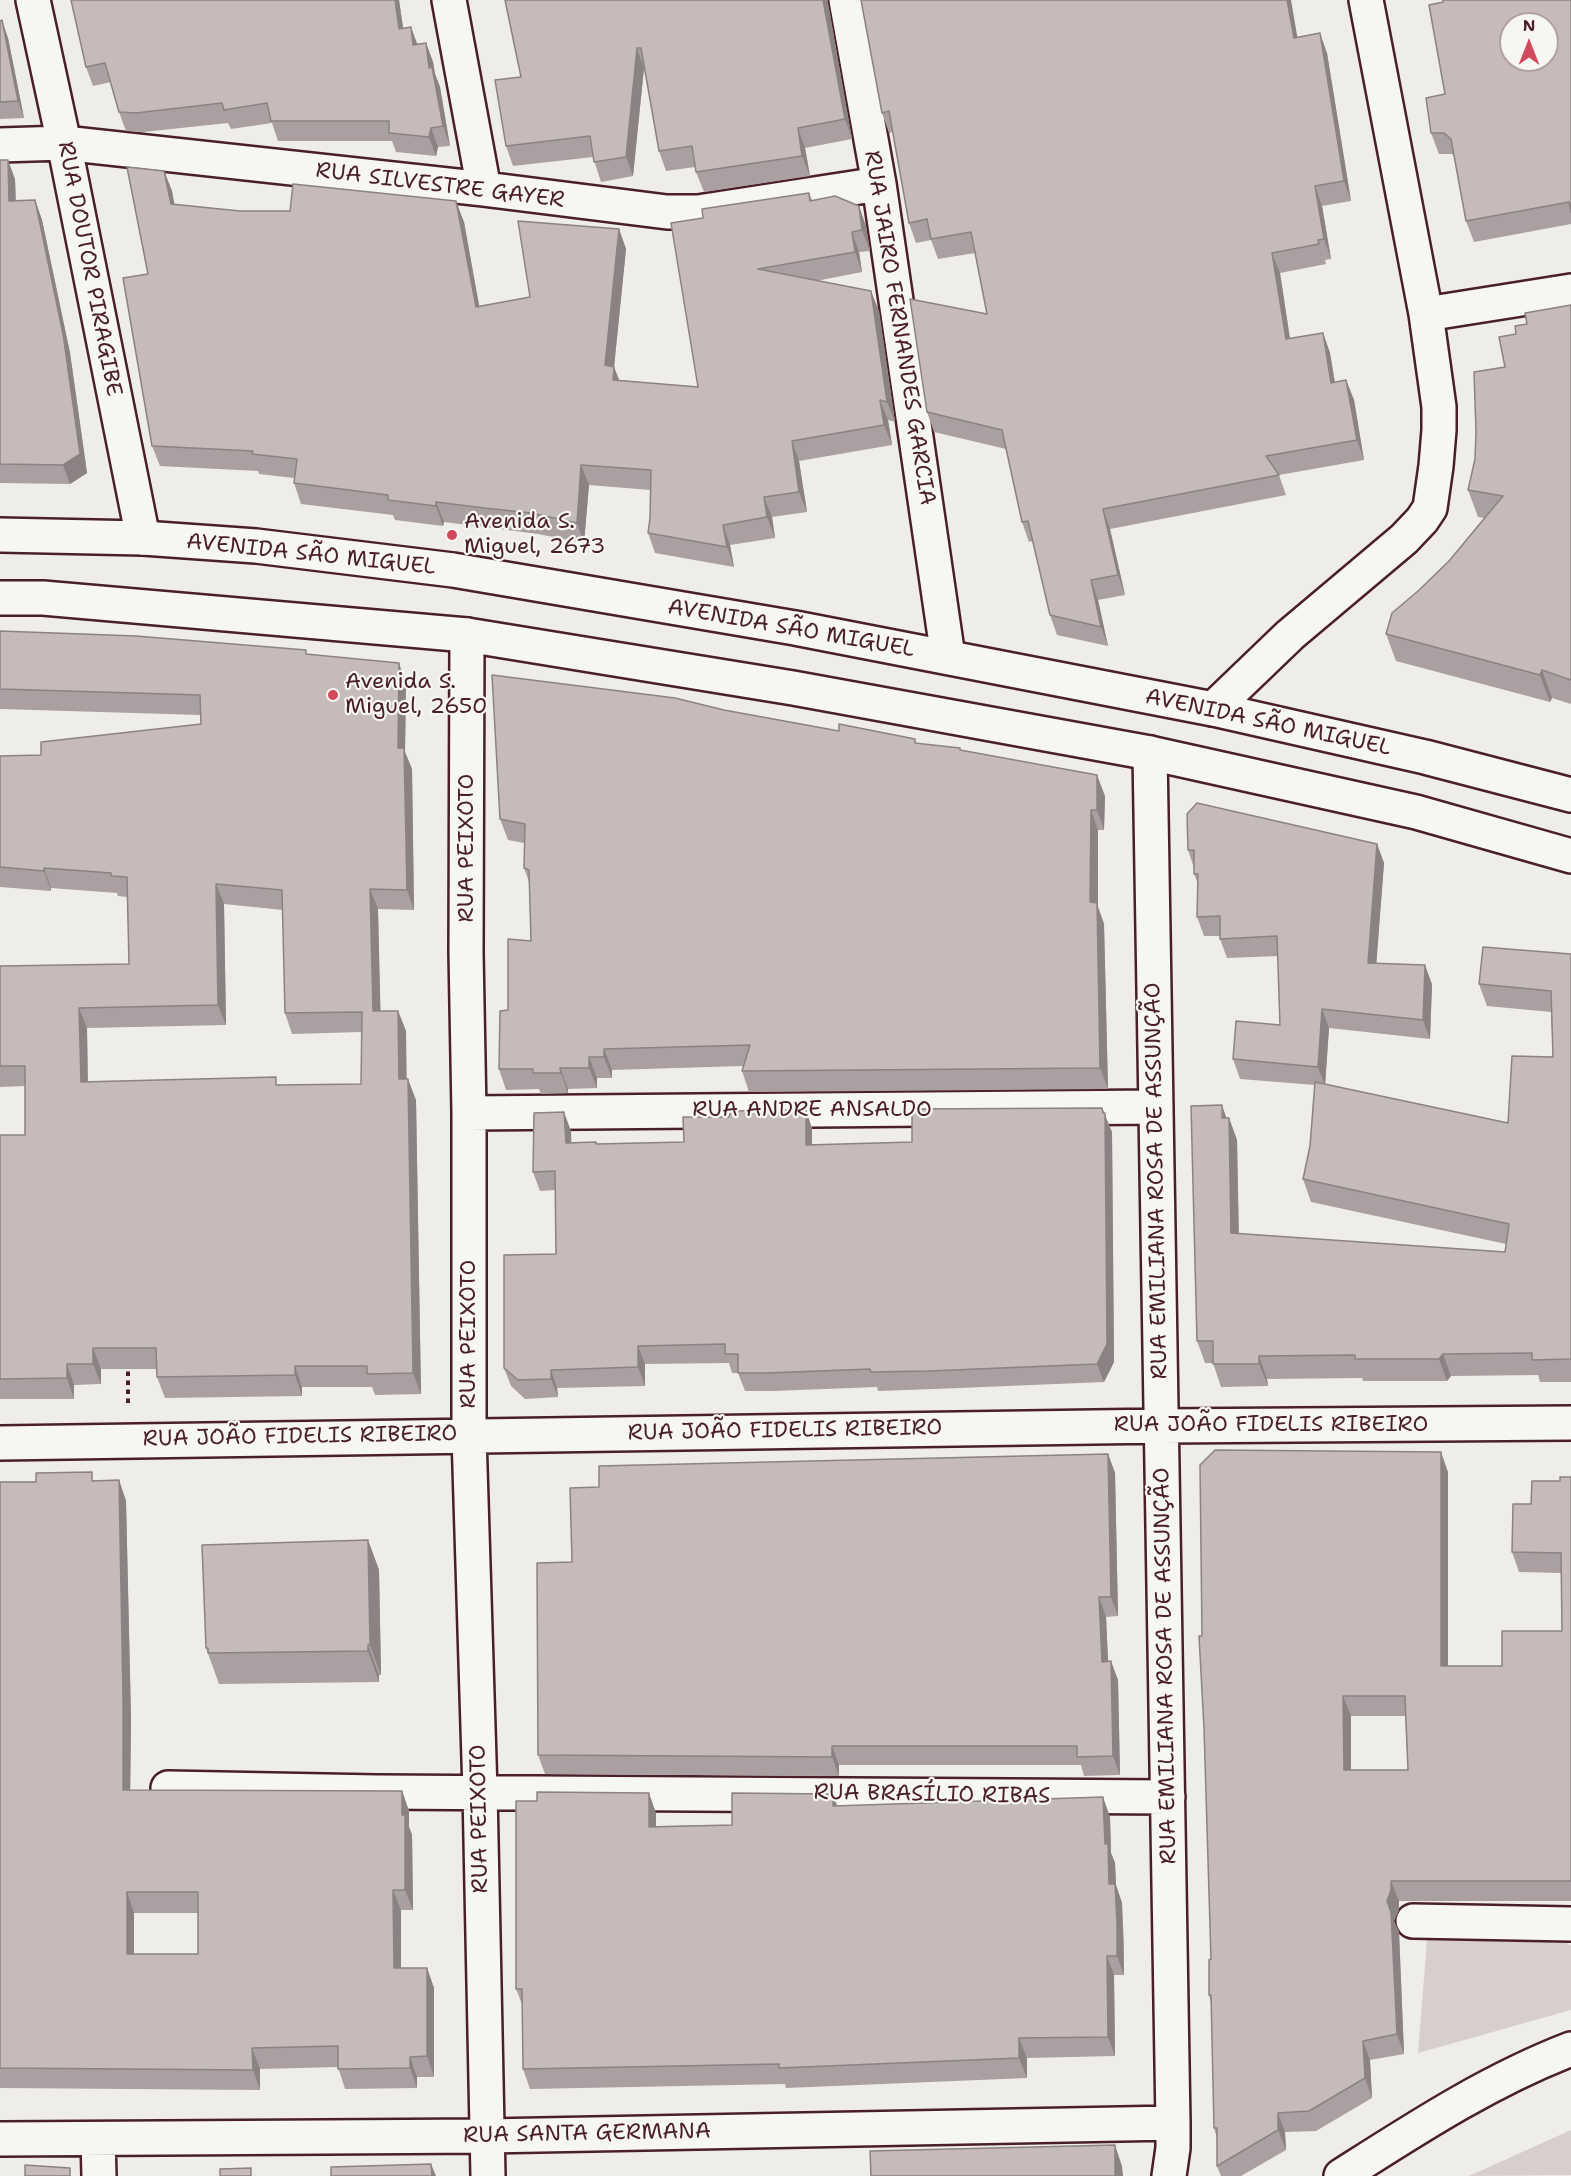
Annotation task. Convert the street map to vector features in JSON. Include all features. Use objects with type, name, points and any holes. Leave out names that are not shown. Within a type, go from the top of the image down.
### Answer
[{"type":"street","name":"RUA DOUTOR PIRAGIBE","points":[[33,0],[143,538]]},
{"type":"street","points":[[449,0],[484,189]]},
{"type":"street","name":"RUA JAIRO FERNANDES GARCIA","points":[[846,0],[879,184],[948,657]]},
{"type":"street","points":[[1213,709],[1290,635],[1404,540],[1430,508],[1439,430],[1439,406],[1426,314],[1366,0]]},
{"type":"street","name":"RUA SILVESTRE GAYER","points":[[0,145],[64,143],[484,189],[667,212],[698,212],[879,184]]},
{"type":"street","points":[[1426,314],[1571,291]]},
{"type":"street","name":"AVENIDA SÃO MIGUEL","points":[[0,535],[143,538],[256,546],[453,570],[795,628],[1213,709],[1425,757],[1571,795]]},
{"type":"street","points":[[0,598],[42,598],[467,635],[793,688],[1150,753],[1416,812],[1571,856]]},
{"type":"street","name":"RUA PEIXOTO","points":[[467,635],[469,1435],[480,1791],[488,2176]]},
{"type":"street","name":"RUA EMILIANA ROSA DE ASSUNÇÃO","points":[[1150,753],[1175,2156]]},
{"type":"street","name":"RUA ANDRE ANSALDO","points":[[469,1113],[1156,1107]]},
{"type":"street","name":"RUA JOÃO FIDELIS RIBEIRO","points":[[0,1443],[1162,1425],[1571,1423]]},
{"type":"street","name":"RUA BRASÍLIO RIBAS","points":[[168,1788],[377,1792],[1168,1797]]},
{"type":"street","points":[[1413,1920],[1571,1924]]},
{"type":"street","points":[[1341,2176],[1485,2087],[1571,2049]]},
{"type":"street","name":"RUA SANTA GERMANA","points":[[0,2139],[488,2136],[1175,2156]]},
{"type":"street","points":[[98,2139],[99,2176]]},
{"type":"path","points":[[128,1358],[128,1440]]},
{"type":"shaded area","points":[[1427,1940],[1566,1942],[1571,1946],[1571,2010],[1418,2053]]},
{"type":"shaded area","points":[[1571,2130],[1571,2175],[1469,2176]]},
{"type":"building","points":[[71,0],[395,0],[399,29],[411,27],[413,45],[426,43],[429,68],[432,67],[443,126],[431,128],[429,137],[389,133],[389,121],[271,121],[267,103],[224,110],[222,103],[136,113],[119,112],[105,63],[86,67]]},
{"type":"building","points":[[505,0],[823,0],[845,119],[798,128],[802,156],[696,172],[692,146],[659,151],[641,48],[637,48],[626,157],[594,162],[590,136],[506,146],[495,80],[521,77]]},
{"type":"building","points":[[861,0],[1287,0],[1294,38],[1320,33],[1344,181],[1315,186],[1324,239],[1318,240],[1319,244],[1272,253],[1286,339],[1323,333],[1331,383],[1346,380],[1357,440],[1266,456],[1279,475],[1103,509],[1118,575],[1091,580],[1101,627],[1050,615],[1028,521],[1022,522],[1002,430],[927,412],[910,299],[987,314],[971,232],[931,239],[927,219],[909,223],[889,111],[882,113]]},
{"type":"building","points":[[1443,0],[1571,0],[1571,212],[1569,202],[1466,221],[1451,139],[1444,133],[1431,133],[1426,98],[1445,94],[1429,5],[1443,2]]},
{"type":"building","points":[[2,20],[18,101],[0,102],[0,21]]},
{"type":"building","points":[[0,160],[8,160],[9,201],[35,200],[63,334],[80,454],[63,465],[0,464]]},
{"type":"building","points":[[127,167],[164,171],[171,204],[240,211],[290,211],[293,184],[456,201],[476,307],[530,297],[518,221],[619,229],[605,365],[614,367],[613,380],[698,387],[671,223],[703,218],[702,209],[809,193],[810,201],[835,196],[859,206],[862,230],[852,232],[855,252],[758,269],[871,291],[887,402],[880,400],[884,425],[792,441],[799,492],[764,497],[767,517],[723,525],[727,547],[648,533],[651,470],[581,465],[577,523],[531,513],[436,502],[436,506],[388,500],[388,495],[294,483],[297,459],[252,454],[253,451],[152,446],[123,278],[148,274]]},
{"type":"building","points":[[1571,305],[1571,680],[1542,670],[1540,675],[1386,634],[1392,613],[1449,561],[1503,496],[1468,490],[1475,459],[1474,372],[1505,367],[1499,337],[1516,334],[1515,326],[1527,324],[1525,313]]},
{"type":"building","points":[[0,631],[136,636],[306,650],[306,654],[399,663],[398,748],[404,748],[407,890],[370,889],[373,1011],[398,1011],[399,1079],[408,1079],[413,1373],[367,1374],[367,1366],[295,1366],[295,1375],[157,1377],[156,1348],[93,1348],[93,1364],[67,1364],[67,1378],[0,1379],[0,1135],[25,1135],[25,1066],[0,1066],[0,966],[129,964],[127,877],[111,876],[111,873],[0,867],[0,756],[41,755],[41,742],[201,724],[200,695],[0,689]],"holes":[[[216,884],[282,890],[285,1013],[362,1012],[361,1084],[276,1085],[276,1077],[81,1082],[79,1008],[218,1005]]]},
{"type":"building","points":[[492,675],[675,698],[724,710],[839,731],[839,724],[915,739],[915,743],[960,748],[960,750],[1097,775],[1097,810],[1091,810],[1090,902],[1097,903],[1100,1068],[742,1071],[750,1045],[604,1049],[604,1057],[589,1057],[589,1068],[560,1068],[561,1073],[533,1073],[533,1069],[499,1069],[500,1011],[508,1010],[508,939],[531,941],[529,870],[524,868],[525,824],[500,819]]},
{"type":"building","points":[[1197,803],[1377,844],[1368,963],[1425,965],[1423,1020],[1322,1009],[1318,1067],[1233,1059],[1236,1021],[1280,1025],[1277,936],[1220,939],[1220,916],[1197,917],[1198,874],[1194,874],[1194,850],[1188,850],[1187,814]]},
{"type":"building","points":[[1483,947],[1571,954],[1571,1359],[1532,1360],[1532,1353],[1443,1354],[1439,1359],[1355,1359],[1355,1355],[1259,1356],[1259,1364],[1213,1364],[1213,1341],[1197,1341],[1191,1106],[1222,1105],[1222,1118],[1229,1118],[1231,1233],[1505,1252],[1509,1224],[1303,1179],[1310,1146],[1315,1082],[1508,1123],[1512,1056],[1553,1057],[1551,991],[1479,984]]},
{"type":"building","points":[[1102,1108],[1105,1113],[1107,1344],[1097,1364],[929,1371],[871,1372],[870,1369],[738,1373],[738,1354],[725,1354],[725,1344],[638,1346],[638,1367],[551,1370],[551,1379],[518,1380],[504,1368],[504,1255],[556,1254],[555,1171],[533,1172],[534,1113],[564,1112],[566,1143],[596,1142],[596,1144],[684,1142],[683,1117],[729,1117],[731,1111],[806,1110],[806,1145],[912,1142],[912,1109]]},
{"type":"building","points":[[1215,1450],[1441,1452],[1441,1666],[1502,1666],[1502,1631],[1562,1631],[1561,1553],[1512,1552],[1513,1504],[1531,1504],[1532,1481],[1560,1481],[1560,1477],[1571,1477],[1571,1881],[1391,1881],[1387,1901],[1391,1912],[1397,2034],[1363,2041],[1365,2078],[1309,2111],[1278,2113],[1278,2130],[1217,2166],[1211,1995],[1209,1995],[1209,1960],[1211,1959],[1199,1636],[1202,1636],[1200,1465]],"holes":[[[1343,1696],[1405,1696],[1408,1770],[1344,1770]]]},
{"type":"building","points":[[1108,1454],[1111,1597],[1099,1597],[1102,1662],[1111,1661],[1113,1756],[1077,1757],[1077,1746],[832,1746],[832,1757],[538,1755],[537,1563],[572,1562],[570,1488],[599,1487],[599,1466]]},
{"type":"building","points":[[92,1472],[92,1481],[119,1480],[123,1790],[402,1791],[402,1815],[405,1815],[405,1890],[393,1890],[394,1968],[427,1968],[427,2056],[410,2057],[410,2068],[338,2069],[338,2046],[252,2048],[253,2070],[0,2068],[0,1482],[36,1482],[36,1473]],"holes":[[[127,1892],[198,1892],[198,1954],[127,1954]]]},
{"type":"building","points":[[368,1540],[370,1645],[368,1645],[368,1651],[208,1653],[202,1545]]},
{"type":"building","points":[[537,1792],[649,1793],[649,1827],[732,1825],[732,1793],[833,1794],[833,1806],[1103,1797],[1109,1884],[1115,1884],[1117,1923],[1117,1956],[1107,1956],[1108,2037],[1019,2038],[1019,2058],[779,2068],[779,2064],[523,2069],[522,1989],[516,1989],[516,1801],[537,1801]]},
{"type":"building","points":[[1115,2145],[1115,2176],[871,2176],[870,2151]]},
{"type":"building","points":[[431,2164],[432,2176],[331,2176],[331,2167]]},
{"type":"building","points":[[25,2165],[70,2168],[70,2176],[25,2176]]},
{"type":"building","points":[[251,2168],[251,2176],[220,2176],[220,2169]]},
{"type":"place","name":"Avenida S. Miguel, 2673","points":[[452,535]]},
{"type":"place","name":"Avenida S. Miguel, 2650","points":[[333,695]]}]
